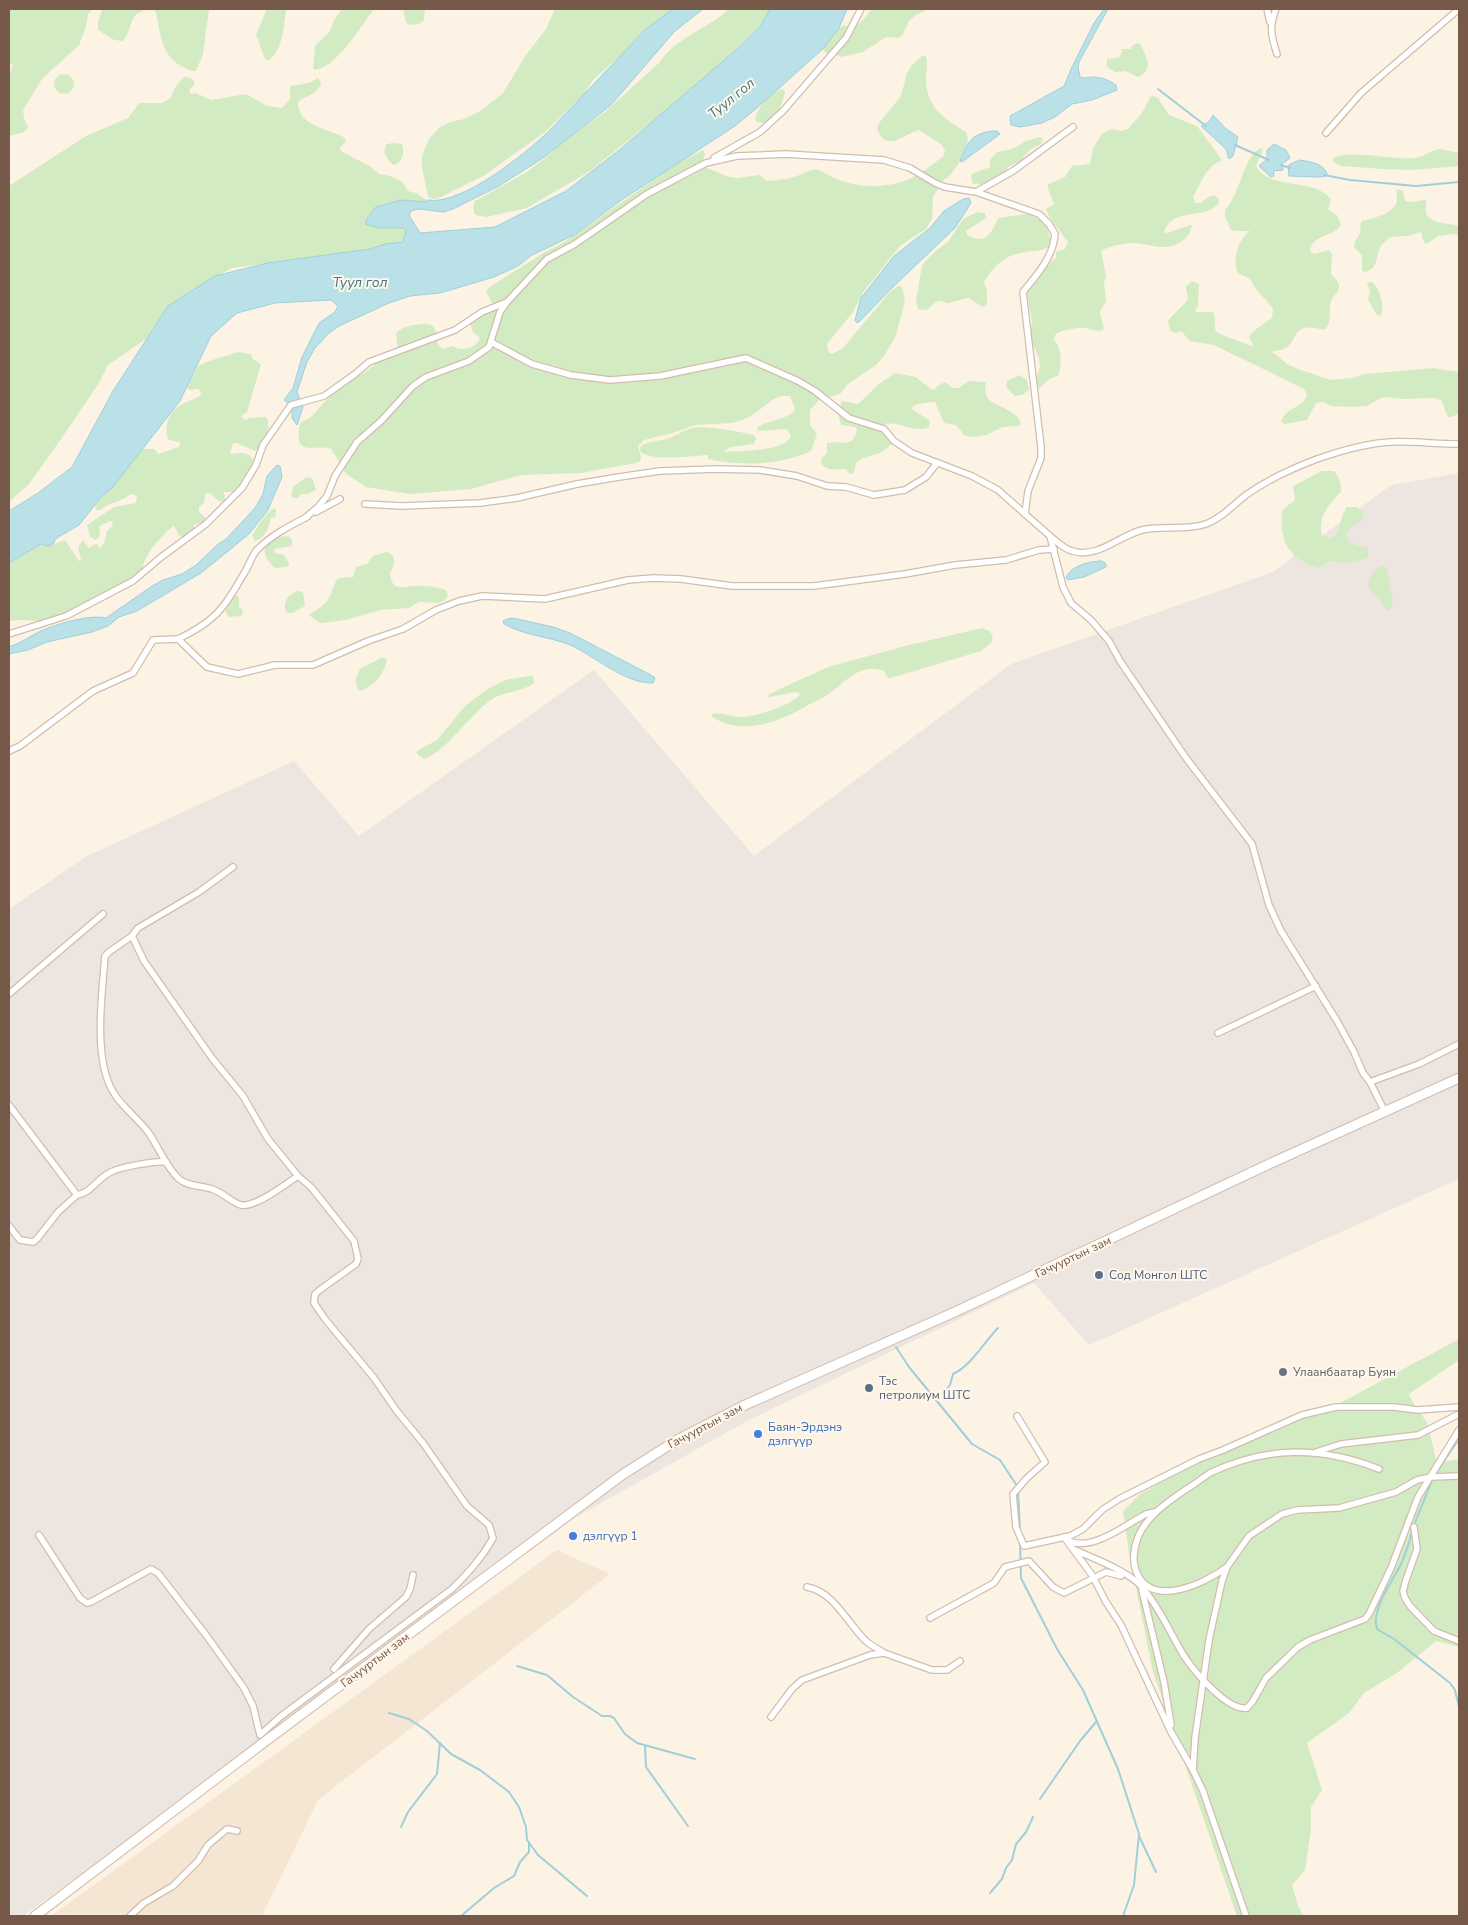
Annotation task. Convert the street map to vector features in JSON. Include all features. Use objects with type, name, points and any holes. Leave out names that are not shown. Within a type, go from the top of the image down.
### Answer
[{"type":"main road","name":"Гачууртын зам","points":[[35,1916],[259,1746],[622,1476],[677,1440],[745,1405],[957,1311],[1250,1173],[1459,1078]]},
{"type":"street","points":[[305,518],[318,507],[326,496],[335,476],[357,442],[381,421],[413,386],[426,377],[469,361],[489,346],[500,312],[506,302],[547,259],[575,244],[648,194],[760,132],[783,111],[846,38],[861,9]]},
{"type":"street","points":[[1267,9],[1272,40],[1277,54]]},
{"type":"street","points":[[1270,22],[1276,9]]},
{"type":"street","points":[[1326,133],[1361,93],[1459,9]]},
{"type":"street","points":[[976,192],[1013,171],[1073,127]]},
{"type":"street","points":[[706,163],[737,156],[786,154],[884,160],[910,168],[945,187],[976,192],[1039,214],[1049,224],[1055,234],[1051,253],[1023,292],[1041,446],[1041,458],[1028,491],[1026,514]]},
{"type":"street","points":[[9,634],[66,616],[133,580],[206,524],[242,488],[256,464],[263,445],[291,405],[324,396],[369,362],[455,330],[482,312],[506,302]]},
{"type":"street","points":[[491,342],[532,364],[571,375],[610,380],[660,376],[746,358],[798,380],[849,418],[884,429],[894,441],[912,453],[972,476],[998,490],[1070,551],[1086,553],[1102,549],[1124,536],[1144,530],[1187,528],[1206,524],[1220,517],[1246,495],[1263,484],[1317,459],[1345,451],[1391,442],[1459,444]]},
{"type":"street","points":[[365,504],[402,506],[480,503],[517,498],[577,484],[660,471],[716,469],[760,470],[797,476],[828,486],[846,487],[874,495],[905,490],[926,477],[937,463]]},
{"type":"street","points":[[9,751],[20,746],[93,691],[133,673],[153,640],[178,639],[199,629],[217,616],[232,596],[255,553],[265,542],[340,499]]},
{"type":"street","points":[[1050,536],[1063,587],[1071,603],[1091,620],[1109,640],[1120,661],[1186,758],[1252,844],[1270,905],[1281,931],[1316,986],[1385,1112]]},
{"type":"street","points":[[178,639],[207,667],[238,674],[275,665],[313,665],[368,641],[403,629],[436,610],[459,601],[482,596],[545,599],[628,580],[654,578],[681,579],[732,586],[814,586],[905,574],[955,565],[1006,560],[1039,550],[1054,549]]},
{"type":"street","points":[[233,867],[199,892],[138,928],[132,936],[105,956],[100,1014],[105,1072],[108,1083],[116,1096],[148,1132],[166,1162],[180,1180],[186,1184],[211,1188],[239,1204],[247,1206],[298,1176]]},
{"type":"street","points":[[9,994],[103,914]]},
{"type":"street","points":[[39,1535],[80,1598],[86,1603],[151,1569],[158,1574],[206,1634],[244,1688],[253,1706],[260,1735],[280,1717],[452,1589],[470,1572],[485,1553],[493,1538],[489,1524],[467,1506],[423,1443],[396,1410],[374,1378],[325,1319],[314,1302],[315,1294],[356,1264],[358,1259],[354,1241],[312,1187],[298,1176],[268,1139],[243,1096],[212,1058],[144,961],[132,936]]},
{"type":"street","points":[[1218,1034],[1316,986]]},
{"type":"street","points":[[1370,1082],[1419,1064],[1459,1044]]},
{"type":"street","points":[[9,1105],[77,1196]]},
{"type":"street","points":[[9,1226],[20,1240],[33,1242],[58,1212],[109,1173],[121,1168],[157,1161],[166,1162]]},
{"type":"street","points":[[1016,1416],[1045,1462],[1013,1494],[1016,1527],[1024,1546],[1077,1533],[1102,1510],[1178,1469],[1302,1415],[1336,1407],[1394,1406],[1418,1410],[1459,1408]]},
{"type":"street","points":[[1315,1452],[1341,1444],[1418,1435],[1459,1414]]},
{"type":"street","points":[[1075,1550],[1129,1577],[1141,1586],[1162,1614],[1185,1657],[1204,1681],[1236,1707],[1247,1708],[1266,1678],[1298,1646],[1365,1619],[1391,1568],[1418,1497],[1459,1430]]},
{"type":"street","points":[[1228,1567],[1208,1580],[1183,1589],[1165,1590],[1152,1588],[1139,1579],[1135,1568],[1135,1544],[1141,1531],[1155,1512],[1209,1474],[1251,1457],[1286,1452],[1315,1452],[1360,1462],[1379,1469]]},
{"type":"street","points":[[1194,1770],[1195,1738],[1209,1640],[1222,1581],[1228,1567],[1249,1536],[1282,1514],[1297,1510],[1339,1508],[1396,1492],[1417,1480],[1459,1476]]},
{"type":"street","points":[[1064,1537],[1069,1541],[1086,1543],[1098,1541],[1146,1514],[1155,1512]]},
{"type":"street","points":[[1414,1527],[1417,1549],[1403,1591],[1405,1598],[1410,1606],[1434,1631],[1459,1641]]},
{"type":"street","points":[[1064,1537],[1094,1579],[1134,1650],[1171,1732],[1194,1770],[1246,1916]]},
{"type":"street","points":[[930,1618],[994,1583],[1005,1567],[1029,1561],[1053,1587],[1064,1593],[1106,1572],[1129,1577]]},
{"type":"street","points":[[334,1669],[369,1629],[406,1598],[413,1575]]},
{"type":"street","points":[[807,1586],[815,1588],[825,1595],[868,1643],[884,1653],[932,1670],[948,1670],[960,1661]]},
{"type":"street","points":[[1141,1586],[1164,1682],[1171,1732]]},
{"type":"street","points":[[770,1718],[792,1689],[802,1680],[870,1655],[884,1653]]},
{"type":"street","points":[[130,1916],[144,1903],[173,1886],[198,1861],[208,1846],[227,1829],[237,1831]]},
{"type":"shaded area","points":[[1459,473],[1459,1179],[1089,1345],[1034,1283],[749,1420],[578,1516],[23,1916],[9,1916],[9,909],[87,856],[294,761],[359,836],[594,670],[754,856],[1011,664],[1273,572],[1391,485]]},
{"type":"shaded area","points":[[557,1550],[610,1574],[318,1800],[262,1916],[51,1916]]},
{"type":"green space","points":[[9,9],[92,9],[88,14],[86,27],[79,45],[42,79],[23,110],[28,127],[24,132],[9,136],[9,75],[13,64],[9,64]]},
{"type":"green space","points":[[102,9],[152,9],[134,16],[123,41],[114,40],[98,30]]},
{"type":"green space","points":[[152,9],[209,9],[203,54],[196,71],[181,66],[169,56],[162,42],[156,12]]},
{"type":"green space","points":[[267,9],[286,9],[280,44],[274,56],[269,60],[265,59],[256,35]]},
{"type":"green space","points":[[342,9],[374,9],[340,54],[332,62],[315,70],[313,68],[315,46],[330,31],[334,20]]},
{"type":"green space","points":[[403,9],[425,9],[424,20],[419,24],[409,25],[406,22]]},
{"type":"green space","points":[[555,9],[673,9],[646,29],[593,80],[584,94],[545,132],[485,175],[439,198],[434,199],[428,196],[422,168],[422,156],[429,139],[439,128],[482,110],[503,93],[526,55],[546,29]]},
{"type":"green space","points":[[729,9],[770,9],[760,27],[742,45],[690,91],[590,171],[527,208],[486,217],[475,215],[473,208],[475,201],[525,173],[543,160],[561,144],[606,111],[675,46]]},
{"type":"green space","points":[[872,9],[928,9],[909,21],[902,36],[898,38],[886,37],[863,52],[841,57],[824,51],[824,48],[839,28],[844,25],[857,25]]},
{"type":"green space","points":[[1138,43],[1148,62],[1148,66],[1143,74],[1138,77],[1125,71],[1115,72],[1107,67],[1107,59],[1120,57],[1122,49],[1130,49]]},
{"type":"green space","points":[[922,56],[926,56],[927,90],[933,106],[944,117],[966,132],[968,141],[959,163],[943,181],[933,197],[932,219],[926,229],[901,245],[864,291],[853,312],[827,344],[828,352],[832,354],[843,348],[890,292],[898,286],[902,287],[905,299],[903,309],[895,338],[883,357],[876,365],[848,384],[840,394],[819,400],[810,410],[810,425],[817,434],[811,451],[786,460],[747,464],[708,459],[708,455],[672,458],[652,456],[640,451],[641,446],[644,444],[667,439],[698,427],[741,432],[754,435],[756,438],[754,444],[731,447],[723,452],[759,450],[778,446],[791,437],[787,429],[758,431],[757,428],[791,414],[795,408],[790,396],[781,396],[774,399],[751,416],[740,421],[695,425],[644,440],[638,446],[641,457],[640,461],[636,463],[581,473],[521,475],[471,489],[410,494],[366,487],[346,474],[331,449],[306,448],[299,442],[300,423],[311,417],[332,394],[379,361],[398,353],[396,333],[400,330],[415,325],[431,325],[436,332],[437,341],[444,349],[452,346],[459,349],[471,347],[480,338],[473,332],[470,324],[474,318],[491,309],[492,303],[486,291],[491,286],[545,252],[563,243],[681,161],[703,150],[705,154],[703,162],[705,167],[729,177],[737,178],[760,175],[766,181],[776,180],[816,170],[849,183],[881,186],[902,182],[921,173],[943,157],[945,151],[942,145],[919,130],[890,141],[881,136],[877,129],[879,123],[901,96],[907,73],[912,65]]},
{"type":"green space","points":[[64,74],[71,77],[74,84],[71,91],[64,94],[57,91],[54,84],[57,77]]},
{"type":"green space","points":[[185,77],[191,78],[194,81],[194,85],[189,90],[191,94],[196,93],[211,100],[246,94],[267,106],[282,108],[290,99],[290,86],[309,83],[318,78],[321,82],[318,89],[298,102],[299,110],[308,122],[345,138],[346,142],[340,147],[341,151],[371,167],[379,174],[390,176],[403,182],[408,191],[416,193],[427,200],[426,202],[401,200],[376,207],[366,220],[379,228],[403,228],[406,231],[403,242],[370,249],[232,268],[168,306],[146,339],[108,365],[99,383],[29,484],[9,502],[9,186],[86,136],[128,118],[139,103],[162,103],[171,98],[176,86]]},
{"type":"green space","points":[[783,89],[785,92],[784,97],[776,115],[767,122],[756,121],[757,113],[766,100]]},
{"type":"green space","points":[[1150,97],[1158,98],[1169,115],[1197,126],[1222,160],[1213,165],[1205,174],[1193,197],[1195,203],[1200,203],[1209,197],[1216,196],[1219,203],[1205,211],[1181,216],[1168,224],[1164,232],[1167,233],[1192,225],[1191,231],[1186,238],[1173,246],[1161,247],[1132,243],[1101,251],[1106,276],[1104,282],[1106,301],[1100,312],[1104,329],[1099,331],[1075,328],[1055,335],[1054,340],[1059,347],[1060,357],[1058,376],[1037,388],[1035,381],[1040,367],[1039,358],[1030,338],[1032,321],[1027,293],[1040,273],[1056,258],[1056,252],[1065,249],[1068,242],[1050,218],[1046,209],[1054,203],[1048,189],[1048,184],[1065,177],[1072,166],[1090,164],[1093,148],[1102,134],[1111,129],[1122,131],[1128,129],[1142,113]]},
{"type":"green space","points":[[1040,137],[1043,139],[1041,144],[1030,150],[1020,161],[1008,167],[1006,172],[985,183],[972,183],[971,174],[990,167],[990,160],[997,152],[1012,149],[1026,141]]},
{"type":"green space","points":[[387,144],[402,144],[403,155],[397,164],[393,165],[387,158],[385,147]]},
{"type":"green space","points":[[1261,148],[1263,150],[1256,166],[1262,174],[1281,182],[1315,188],[1324,193],[1331,200],[1328,210],[1337,215],[1341,225],[1333,232],[1315,241],[1310,251],[1314,254],[1329,250],[1332,254],[1331,274],[1339,285],[1338,291],[1331,301],[1329,322],[1326,329],[1305,328],[1297,333],[1291,343],[1285,348],[1268,352],[1274,353],[1287,364],[1298,369],[1331,380],[1352,378],[1365,374],[1433,368],[1459,372],[1459,413],[1448,417],[1441,400],[1434,398],[1402,399],[1383,397],[1367,406],[1331,406],[1323,402],[1316,403],[1307,420],[1284,424],[1281,421],[1286,413],[1305,399],[1307,395],[1304,389],[1214,345],[1190,341],[1181,331],[1176,333],[1170,331],[1168,321],[1187,300],[1186,286],[1192,281],[1199,284],[1198,305],[1195,312],[1213,312],[1215,327],[1219,333],[1254,347],[1249,337],[1252,332],[1272,318],[1273,309],[1268,302],[1257,291],[1250,279],[1238,273],[1236,268],[1239,244],[1250,231],[1231,230],[1225,217],[1225,210],[1235,195],[1250,158]]},
{"type":"green space","points":[[1440,149],[1459,153],[1459,166],[1413,170],[1382,169],[1342,166],[1335,163],[1332,159],[1348,155],[1415,158]]},
{"type":"green space","points":[[1397,189],[1403,191],[1405,201],[1426,200],[1426,213],[1428,217],[1435,221],[1459,226],[1459,236],[1454,234],[1438,236],[1427,244],[1424,243],[1421,232],[1408,236],[1390,237],[1381,246],[1373,268],[1365,272],[1362,271],[1362,255],[1354,247],[1360,233],[1362,221],[1382,215],[1392,209],[1397,201]]},
{"type":"green space","points":[[977,212],[985,213],[986,218],[966,231],[967,235],[973,238],[987,237],[998,218],[1028,214],[1045,222],[1050,241],[1048,246],[1045,249],[1016,254],[1006,258],[997,265],[984,282],[987,290],[987,304],[983,307],[968,298],[948,303],[940,301],[934,303],[928,309],[918,309],[916,302],[922,265],[934,252],[948,242],[963,219]]},
{"type":"green space","points":[[1367,283],[1375,285],[1379,293],[1382,303],[1381,316],[1376,314],[1368,299],[1370,291]]},
{"type":"green space","points":[[238,352],[251,354],[253,359],[261,364],[247,412],[241,416],[245,420],[266,417],[268,421],[266,436],[255,451],[233,443],[231,454],[247,454],[254,462],[242,485],[235,492],[224,492],[225,500],[220,502],[210,493],[205,494],[204,503],[199,507],[199,511],[207,520],[193,525],[196,530],[184,539],[179,535],[174,526],[168,530],[151,549],[144,562],[141,574],[126,587],[48,622],[9,621],[9,563],[42,544],[49,546],[65,540],[80,562],[78,547],[83,540],[89,548],[95,544],[98,545],[99,549],[104,543],[107,531],[113,525],[111,521],[99,526],[100,536],[96,540],[90,537],[87,525],[114,507],[136,503],[137,497],[131,494],[109,504],[101,510],[96,510],[95,506],[102,496],[112,488],[142,449],[154,449],[159,454],[179,447],[180,442],[169,440],[167,436],[166,431],[169,417],[174,410],[200,396],[201,393],[198,389],[189,390],[187,387],[198,366]]},
{"type":"green space","points":[[895,373],[916,377],[934,390],[945,382],[953,388],[958,388],[969,381],[986,382],[986,394],[989,400],[1014,414],[1021,423],[1019,426],[1003,427],[986,435],[965,436],[956,425],[944,423],[935,402],[921,403],[913,406],[912,409],[930,421],[929,427],[918,429],[896,424],[885,424],[893,443],[880,453],[861,459],[856,463],[854,473],[850,474],[845,469],[832,469],[823,466],[821,463],[822,458],[827,453],[827,443],[849,442],[853,440],[857,430],[855,427],[841,425],[839,417],[841,402],[858,404],[879,384]]},
{"type":"green space","points":[[1019,375],[1027,380],[1029,390],[1022,395],[1015,396],[1006,387],[1007,381]]},
{"type":"green space","points":[[1322,471],[1334,471],[1340,481],[1341,492],[1325,512],[1321,523],[1322,535],[1330,539],[1334,537],[1344,511],[1347,507],[1356,507],[1363,512],[1363,516],[1346,533],[1349,543],[1368,548],[1368,558],[1345,564],[1330,561],[1319,568],[1300,560],[1293,554],[1284,540],[1281,521],[1282,510],[1295,500],[1293,486]]},
{"type":"green space","points":[[309,477],[312,478],[316,490],[308,494],[301,494],[298,498],[291,496],[293,487]]},
{"type":"green space","points":[[274,508],[276,510],[275,517],[271,518],[264,535],[255,541],[252,536],[265,517]]},
{"type":"green space","points":[[288,536],[292,540],[292,546],[274,549],[275,553],[284,555],[289,563],[288,567],[275,568],[266,556],[266,546],[274,539]]},
{"type":"green space","points":[[386,552],[392,555],[394,561],[390,573],[391,580],[397,587],[434,587],[446,590],[448,595],[446,599],[439,603],[419,602],[409,608],[380,610],[346,620],[320,623],[310,616],[328,600],[337,579],[353,577],[356,567],[367,564],[373,556]]},
{"type":"green space","points":[[1381,566],[1387,568],[1393,605],[1388,611],[1385,610],[1381,601],[1368,587],[1372,574]]},
{"type":"green space","points":[[297,591],[303,592],[305,606],[293,613],[287,613],[285,610],[286,600]]},
{"type":"green space","points":[[236,595],[239,597],[239,607],[242,609],[243,614],[241,616],[229,617],[225,611]]},
{"type":"green space","points":[[982,628],[990,631],[993,637],[991,643],[981,651],[891,678],[888,678],[884,671],[868,669],[861,671],[848,678],[825,696],[774,721],[761,725],[735,726],[711,716],[712,714],[720,714],[742,717],[781,707],[800,695],[797,692],[768,697],[769,694],[828,667]]},
{"type":"green space","points":[[381,658],[387,660],[381,675],[369,687],[359,691],[355,681],[360,669]]},
{"type":"green space","points":[[533,676],[534,683],[491,700],[441,749],[424,759],[417,754],[417,751],[437,740],[465,706],[486,690],[505,680]]},
{"type":"green space","points":[[1459,1339],[1459,1360],[1409,1394],[1427,1422],[1436,1459],[1443,1462],[1459,1459],[1459,1647],[1436,1641],[1397,1673],[1364,1693],[1349,1713],[1307,1743],[1322,1790],[1311,1807],[1311,1829],[1305,1870],[1292,1885],[1298,1906],[1304,1916],[1237,1916],[1153,1672],[1129,1553],[1123,1511],[1139,1495],[1212,1453],[1258,1433],[1342,1402]]},
{"type":"water","name":"Туул гол","points":[[673,9],[703,9],[675,31],[611,105],[543,158],[499,186],[443,212],[419,209],[411,211],[409,215],[420,233],[495,227],[566,191],[618,151],[742,45],[760,27],[770,9],[847,9],[839,28],[824,48],[757,108],[735,126],[623,199],[574,235],[532,255],[518,266],[494,277],[440,293],[410,296],[389,303],[339,326],[329,333],[315,348],[307,362],[297,392],[303,407],[297,425],[292,418],[292,407],[284,400],[293,388],[302,357],[319,323],[335,312],[338,306],[331,300],[275,303],[237,313],[211,336],[180,401],[112,488],[102,496],[79,525],[55,539],[54,543],[49,546],[41,544],[9,563],[9,511],[38,493],[72,467],[113,391],[168,306],[215,276],[267,263],[370,249],[385,244],[403,242],[406,231],[403,228],[379,228],[366,224],[366,220],[376,207],[401,200],[426,202],[427,200],[441,200],[457,195],[474,187],[509,165],[549,131],[646,29]]},
{"type":"water","points":[[1104,9],[1108,9],[1078,67],[1080,77],[1105,79],[1116,85],[1117,90],[1092,100],[1072,104],[1055,117],[1042,123],[1020,127],[1011,125],[1010,116],[1064,86],[1094,23]]},
{"type":"water","points":[[1213,115],[1225,128],[1238,137],[1233,156],[1229,159],[1226,149],[1201,126],[1209,122]]},
{"type":"water","points":[[997,131],[1000,134],[962,162],[960,161],[965,149],[974,137]]},
{"type":"water","points":[[1274,144],[1286,150],[1290,158],[1282,164],[1283,170],[1273,171],[1274,176],[1271,177],[1259,166],[1267,159],[1267,150]]},
{"type":"water","points":[[1300,160],[1319,165],[1327,173],[1326,176],[1289,176],[1288,167],[1290,164]]},
{"type":"water","points":[[969,198],[971,203],[955,228],[857,323],[855,320],[861,298],[894,256],[930,228],[944,211],[963,199]]},
{"type":"water","points":[[277,465],[280,466],[282,477],[268,510],[249,534],[201,573],[137,611],[119,617],[108,626],[9,654],[9,647],[47,628],[92,617],[106,618],[152,586],[182,574],[196,565],[226,539],[255,508],[263,494],[267,476]]},
{"type":"water","points":[[1102,561],[1106,564],[1106,567],[1084,577],[1068,580],[1066,578],[1076,567],[1086,563]]},
{"type":"water","points":[[513,618],[570,633],[651,675],[655,678],[653,683],[642,682],[621,674],[570,645],[520,631],[504,624],[503,621]]},
{"type":"waterway","points":[[1158,89],[1206,126]]},
{"type":"waterway","points":[[1235,145],[1269,160]]},
{"type":"waterway","points":[[1281,165],[1290,168]]},
{"type":"waterway","points":[[1324,175],[1350,180],[1416,186],[1459,182]]},
{"type":"waterway","points":[[946,1390],[950,1385],[953,1374],[972,1359],[998,1328]]},
{"type":"waterway","points":[[896,1347],[909,1367],[972,1444],[1000,1460],[1017,1486]]},
{"type":"waterway","points":[[1438,1470],[1459,1439]]},
{"type":"waterway","points":[[1414,1525],[1433,1478]]},
{"type":"waterway","points":[[1018,1490],[1020,1530]]},
{"type":"waterway","points":[[1412,1532],[1402,1562],[1380,1604],[1376,1621],[1377,1629],[1394,1639],[1450,1683],[1455,1690],[1459,1707]]},
{"type":"waterway","points":[[1020,1540],[1021,1578],[1057,1649],[1083,1690],[1118,1769],[1139,1834],[1134,1885],[1123,1916]]},
{"type":"waterway","points":[[517,1666],[547,1675],[573,1697],[602,1716],[614,1718],[625,1734],[637,1743],[695,1759]]},
{"type":"waterway","points":[[389,1713],[409,1719],[427,1731],[451,1754],[480,1770],[509,1792],[519,1807],[526,1827],[527,1840],[538,1855],[587,1896]]},
{"type":"waterway","points":[[1040,1799],[1080,1741],[1096,1722]]},
{"type":"waterway","points":[[401,1827],[408,1812],[437,1774],[440,1743]]},
{"type":"waterway","points":[[645,1746],[646,1767],[688,1826]]},
{"type":"waterway","points":[[990,1893],[1002,1879],[1006,1868],[1012,1860],[1016,1844],[1026,1832],[1033,1817]]},
{"type":"waterway","points":[[1139,1836],[1156,1872]]},
{"type":"waterway","points":[[461,1916],[494,1888],[514,1876],[520,1862],[529,1852],[529,1842]]},
{"type":"place","name":"Сод Монгол ШТС","points":[[1099,1275]]},
{"type":"place","name":"Улаанбаатар Буян","points":[[1283,1372]]},
{"type":"place","name":"Тэс петролиум ШТС","points":[[869,1388]]},
{"type":"place","name":"Баян-Эрдэнэ дэлгүүр","points":[[758,1434]]},
{"type":"place","name":"дэлгүүр 1","points":[[573,1536]]}]
